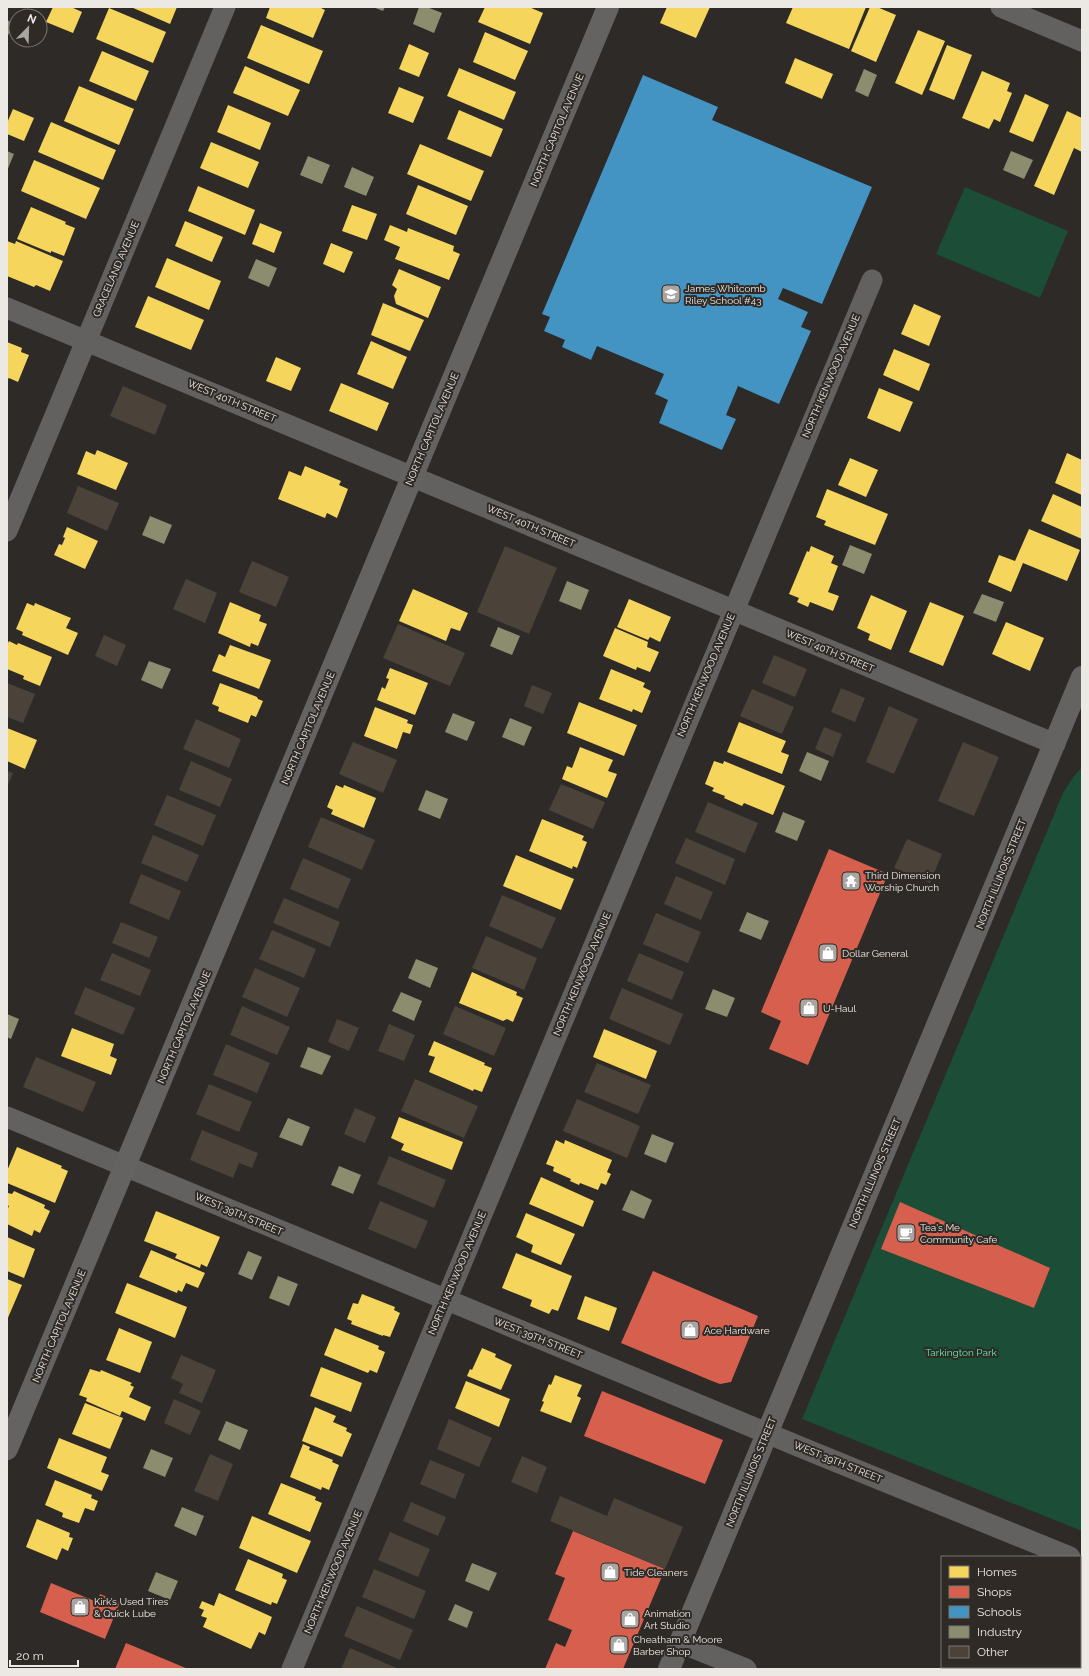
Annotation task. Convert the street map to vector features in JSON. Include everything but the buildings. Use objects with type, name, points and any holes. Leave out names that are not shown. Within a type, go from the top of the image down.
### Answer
[{"type":"main road","name":"NORTH CAPITOL AVENUE","points":[[7,1449],[608,7]]},
{"type":"main road","name":"NORTH ILLINOIS STREET","points":[[669,1669],[1055,744],[1076,710],[1082,677]]},
{"type":"street","name":"GRACELAND AVENUE","points":[[7,532],[225,7]]},
{"type":"street","points":[[1001,7],[1082,41]]},
{"type":"street","name":"NORTH KENWOOD AVENUE","points":[[292,1669],[872,280]]},
{"type":"street","name":"WEST 40TH STREET","points":[[7,308],[1055,744]]},
{"type":"street","name":"WEST 39TH STREET","points":[[7,1117],[810,1451],[1068,1556]]},
{"type":"street","points":[[680,1643],[746,1669]]},
{"type":"green space","points":[[965,187],[1068,231],[1040,298],[936,254]]},
{"type":"green space","name":"Tarkington Park","points":[[1082,767],[1082,1531],[802,1419],[1063,793]]},
{"type":"place","name":"James Whitcomb Riley School #43","points":[[671,294]]},
{"type":"place","name":"Third Dimension Worship Church","points":[[851,881]]},
{"type":"place","name":"Dollar General","points":[[828,953]]},
{"type":"place","name":"U-Haul","points":[[809,1008]]},
{"type":"place","name":"Tea's Me Community Cafe","points":[[906,1233]]},
{"type":"place","name":"Ace Hardware","points":[[690,1330]]},
{"type":"place","name":"Tide Cleaners","points":[[610,1572]]},
{"type":"place","name":"Kirk’s Used Tires & Quick Lube","points":[[80,1607]]},
{"type":"place","name":"Animation Art Studio","points":[[630,1619]]},
{"type":"place","name":"Cheatham & Moore Barber Shop","points":[[619,1645]]}]
